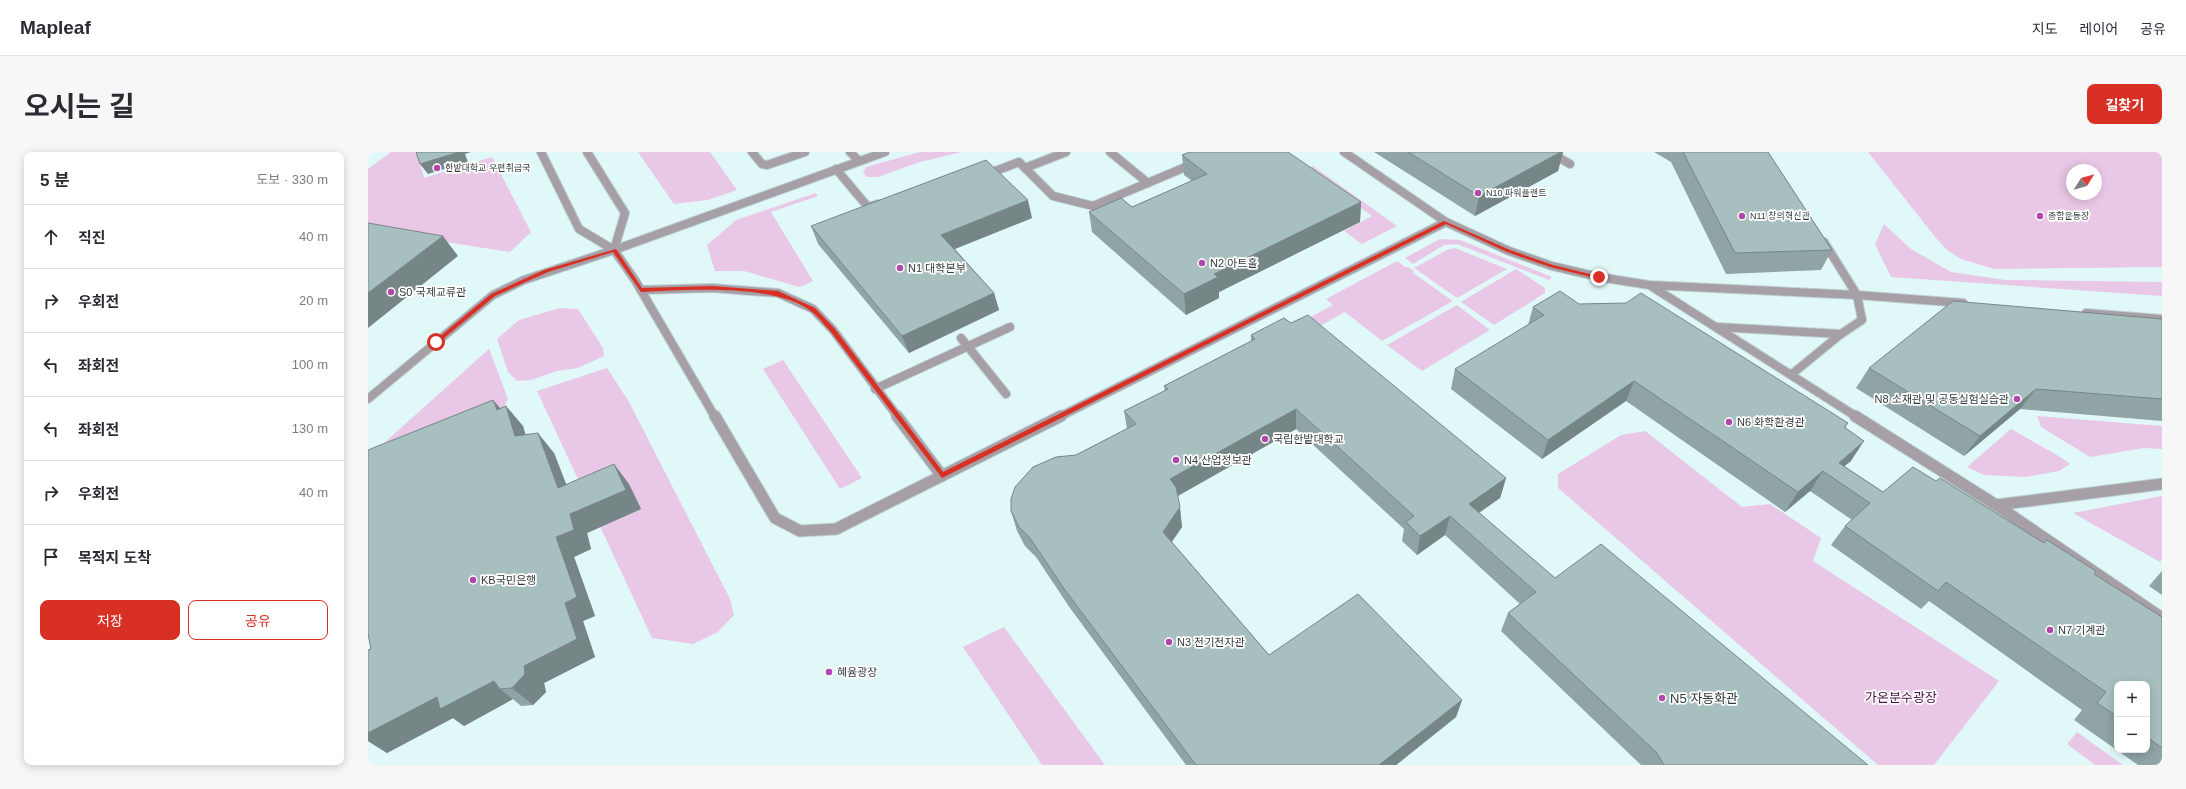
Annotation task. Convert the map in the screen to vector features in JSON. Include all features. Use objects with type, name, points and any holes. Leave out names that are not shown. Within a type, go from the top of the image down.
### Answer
[{"type":"lane","points":[[541,152],[580,229],[614,250],[641,290],[775,518],[800,531],[836,529],[1446,222]]},
{"type":"lane","points":[[587,152],[625,213],[614,250]]},
{"type":"lane","points":[[752,152],[762,164],[767,165],[804,152]]},
{"type":"lane","points":[[850,152],[859,161]]},
{"type":"lane","points":[[368,399],[493,295],[546,271],[614,250],[885,152]]},
{"type":"lane","points":[[1025,168],[1066,152]]},
{"type":"lane","points":[[1110,152],[1148,183]]},
{"type":"lane","points":[[1344,152],[1446,222],[1508,251],[1552,266],[1599,277],[1649,285],[1857,295],[1974,304]]},
{"type":"lane","points":[[1550,152],[1570,164]]},
{"type":"lane","points":[[977,178],[1019,162],[1054,196],[1093,206],[1201,161],[1195,156]]},
{"type":"lane","points":[[836,169],[868,207],[888,200]]},
{"type":"lane","points":[[1792,374],[1841,334],[1862,320],[1857,295],[1820,237]]},
{"type":"lane","points":[[1649,285],[1792,374],[1996,505],[2162,618]]},
{"type":"lane","points":[[641,290],[712,288],[778,293],[813,309],[833,330],[875,389],[942,476]]},
{"type":"lane","points":[[2076,312],[2162,318]]},
{"type":"lane","points":[[875,389],[1010,327]]},
{"type":"lane","points":[[1715,327],[1841,334]]},
{"type":"lane","points":[[960,338],[1006,394]]},
{"type":"lane","points":[[1996,505],[2162,484]]},
{"type":"green space","points":[[391,152],[417,152],[424,178],[492,157],[531,232],[510,252],[368,230],[368,169]]},
{"type":"green space","points":[[638,152],[710,152],[737,190],[708,200],[674,204]]},
{"type":"green space","points":[[920,152],[962,152],[920,162],[878,177],[867,177],[863,172],[866,167]]},
{"type":"green space","name":"종합운동장","points":[[1868,152],[2162,152],[2162,267],[1994,269],[1961,259],[1946,249]]},
{"type":"green space","points":[[1313,166],[1397,226],[1362,244],[1344,231],[1372,216],[1307,169]]},
{"type":"green space","points":[[816,193],[818,196],[771,212],[813,281],[800,287],[744,271],[715,271],[707,245],[736,220]]},
{"type":"green space","points":[[1884,224],[1911,249],[1951,272],[2005,280],[2162,282],[2162,296],[1891,277],[1875,244]]},
{"type":"green space","points":[[1440,239],[1460,240],[1552,277],[1549,280],[1457,244],[1444,245],[1413,264],[1405,258]]},
{"type":"green space","points":[[1455,248],[1507,269],[1457,298],[1414,268],[1447,250]]},
{"type":"green space","points":[[1397,261],[1414,271],[1413,273],[1453,301],[1382,341],[1345,312],[1192,398],[1181,386],[1333,305],[1326,299]]},
{"type":"green space","points":[[1516,269],[1545,288],[1545,293],[1494,325],[1461,302]]},
{"type":"green space","points":[[1457,305],[1490,330],[1422,371],[1387,345]]},
{"type":"green space","points":[[560,308],[578,309],[603,348],[604,356],[578,368],[557,371],[531,380],[517,381],[508,372],[497,339],[519,320]]},
{"type":"green space","points":[[489,349],[508,399],[499,417],[374,452]]},
{"type":"green space","points":[[783,360],[862,478],[840,489],[763,369]]},
{"type":"green space","points":[[607,368],[629,402],[730,599],[734,615],[718,632],[693,644],[652,638],[537,391]]},
{"type":"green space","points":[[2037,416],[2162,426],[2162,449],[2144,448],[2090,457],[2041,427]]},
{"type":"green space","points":[[2011,429],[2070,464],[2059,471],[2026,477],[1984,475],[1967,467]]},
{"type":"green space","name":"가온분수광장","points":[[1645,431],[1742,507],[1770,504],[1821,538],[1813,561],[1999,681],[1934,765],[1878,765],[1558,488],[1558,474],[1621,435]]},
{"type":"green space","points":[[2162,496],[2162,559],[2160,562],[2073,513]]},
{"type":"green space","points":[[1004,627],[1105,765],[1042,765],[963,647]]},
{"type":"green space","points":[[2077,732],[2123,765],[2095,765],[2067,744]]},
{"type":"building","points":[[416,152],[459,152],[420,164]]},
{"type":"building","name":"N2 아트홀","points":[[1190,152],[1288,152],[1361,202],[1214,274],[1218,277],[1184,294],[1089,212],[1121,198],[1132,207],[1207,174],[1182,155]]},
{"type":"building","points":[[1408,152],[1561,152],[1479,196]]},
{"type":"building","name":"N11 창의혁신관","points":[[1683,152],[1768,152],[1832,250],[1735,253]]},
{"type":"building","name":"N1 대학본부","points":[[986,160],[1028,200],[941,235],[994,293],[902,336],[811,226]]},
{"type":"building","points":[[368,223],[443,236],[368,293]]},
{"type":"building","points":[[1560,291],[1579,304],[1626,303],[1641,293],[1848,423],[1844,427],[1864,441],[1839,463],[1883,492],[1913,467],[1936,481],[1940,478],[2044,543],[2047,540],[2096,571],[2094,574],[2162,617],[2162,748],[2150,739],[2150,681],[2114,681],[2114,714],[2097,703],[2106,692],[1946,582],[1938,591],[1845,526],[1870,503],[1823,471],[1798,492],[1634,381],[1548,440],[1455,369],[1544,315],[1533,307]]},
{"type":"building","name":"N8 소재관 및 공동실험실습관","points":[[1953,301],[2162,319],[2162,399],[2036,389],[1980,436],[1869,368]]},
{"type":"building","points":[[1308,315],[1506,478],[1469,504],[1555,578],[1601,544],[1868,765],[1664,765],[1657,753],[1508,613],[1536,592],[1450,516],[1420,536],[1406,522],[1414,516],[1296,409],[1170,479],[1176,487],[1180,507],[1163,532],[1269,655],[1358,594],[1462,700],[1379,765],[1196,765],[1065,590],[1030,538],[1019,527],[1011,511],[1011,499],[1015,487],[1033,467],[1056,457],[1076,455],[1136,424],[1124,411],[1168,389],[1164,386],[1255,339],[1251,335],[1284,318],[1291,323]]},
{"type":"building","points":[[493,400],[497,410],[506,406],[515,436],[538,433],[558,488],[614,464],[626,490],[570,514],[574,530],[556,537],[577,597],[565,603],[577,639],[524,666],[525,674],[512,688],[500,689],[494,681],[440,709],[437,697],[368,733],[368,650],[371,649],[368,634],[368,450]]},
{"type":"place","name":"한밭대학교 우편취급국","points":[[437,168]]},
{"type":"place","name":"N10 파워플랜트","points":[[1478,193]]},
{"type":"place","name":"N11 창의혁신관","points":[[1742,216]]},
{"type":"place","name":"종합운동장","points":[[2040,216]]},
{"type":"place","name":"N2 아트홀","points":[[1202,263]]},
{"type":"place","name":"N1 대학본부","points":[[900,268]]},
{"type":"place","name":"S0 국제교류관","points":[[391,292]]},
{"type":"place","name":"N8 소재관 및 공동실험실습관","points":[[2017,399]]},
{"type":"place","name":"N6 화학환경관","points":[[1729,422]]},
{"type":"place","name":"국립한밭대학교","points":[[1265,439]]},
{"type":"place","name":"N4 산업정보관","points":[[1176,460]]},
{"type":"place","name":"KB국민은행","points":[[473,580]]},
{"type":"place","name":"N7 기계관","points":[[2050,630]]},
{"type":"place","name":"N3 전기전자관","points":[[1169,642]]},
{"type":"place","name":"혜윰광장","points":[[829,672]]},
{"type":"place","name":"N5 자동화관","points":[[1662,698]]},
{"type":"route","points":[[436,342],[493,295],[546,271],[614,250],[641,290],[712,288],[778,293],[813,309],[833,330],[875,389],[942,476],[1446,222],[1508,251],[1552,266],[1599,277]]}]
